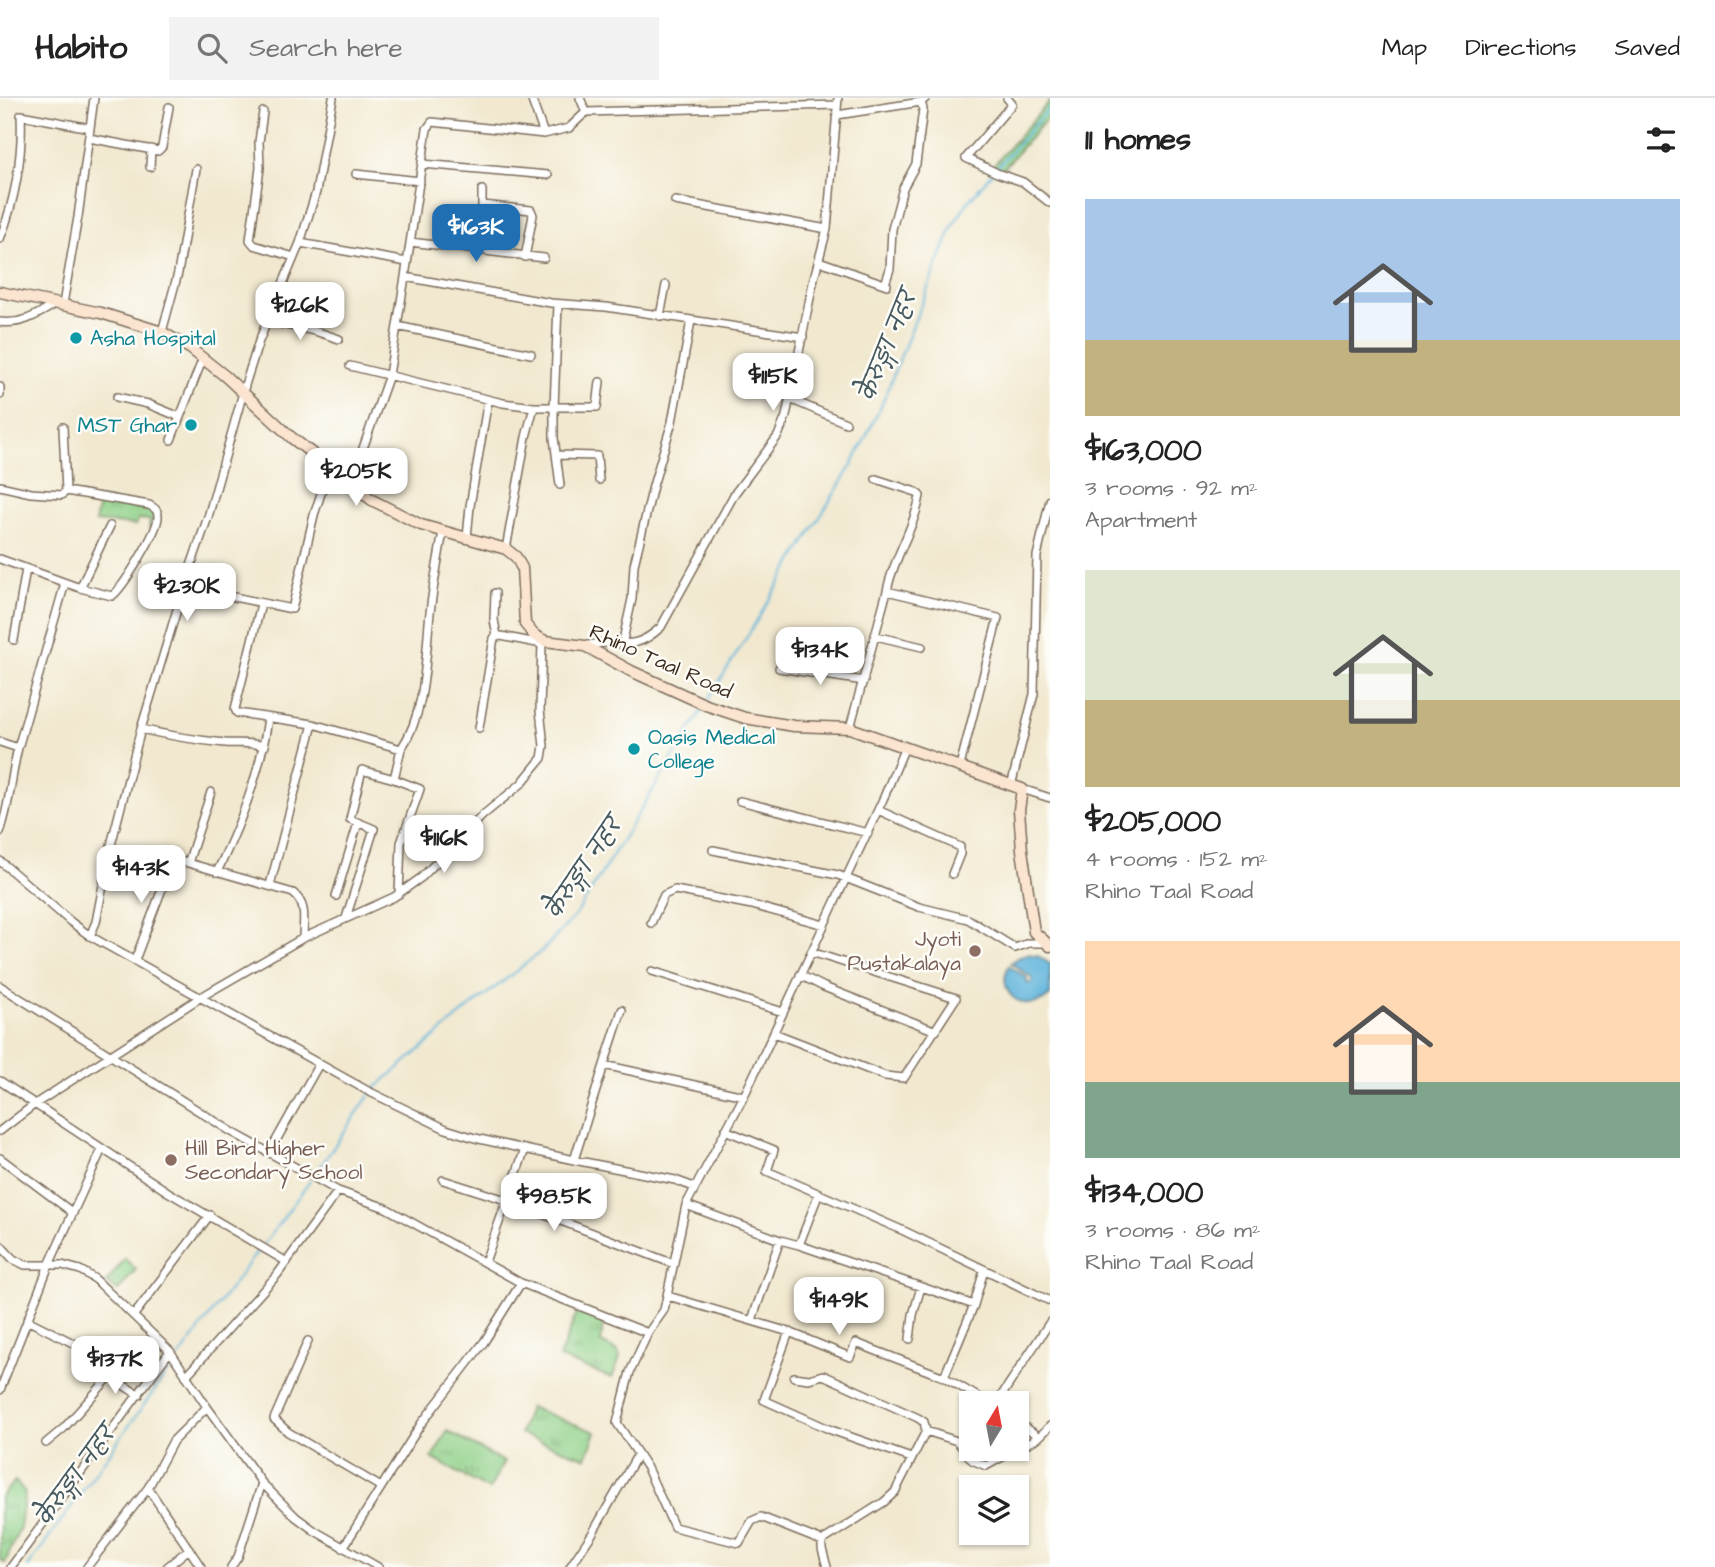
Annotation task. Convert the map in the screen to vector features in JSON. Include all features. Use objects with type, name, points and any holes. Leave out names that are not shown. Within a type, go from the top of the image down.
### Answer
[{"type":"street","points":[[60,304],[94,98]]},
{"type":"street","points":[[90,936],[96,922],[110,849],[141,729],[208,517],[243,392],[300,243],[316,192],[333,98]]},
{"type":"street","points":[[531,98],[544,134]]},
{"type":"street","points":[[580,98],[586,112]]},
{"type":"street","points":[[763,98],[763,107]]},
{"type":"street","points":[[819,261],[887,285],[892,229],[903,188],[917,158],[923,100],[837,115]]},
{"type":"street","points":[[1013,100],[966,158],[1023,182],[1050,203]]},
{"type":"street","points":[[350,485],[389,375],[427,130],[432,122],[544,134],[569,128],[586,112],[838,102],[827,229],[790,399],[778,436],[735,493],[662,626],[646,641],[584,646]]},
{"type":"street","points":[[89,138],[158,151],[162,147],[169,107]]},
{"type":"street","points":[[262,112],[260,168],[250,240],[254,246],[294,257]]},
{"type":"street","points":[[0,239],[22,145],[21,115],[90,128]]},
{"type":"street","points":[[150,167],[151,149]]},
{"type":"street","points":[[422,164],[548,175]]},
{"type":"street","points":[[162,332],[178,273],[196,169]]},
{"type":"street","points":[[356,174],[419,181]]},
{"type":"street","points":[[482,190],[482,205],[531,210],[533,215],[526,257]]},
{"type":"street","points":[[675,201],[827,229]]},
{"type":"street","points":[[410,242],[544,258]]},
{"type":"street","points":[[300,243],[407,262]]},
{"type":"street","points":[[405,277],[558,304],[606,307],[803,337]]},
{"type":"street","points":[[660,316],[666,285]]},
{"type":"street","points":[[0,292],[126,319],[162,332],[203,358],[330,469],[388,510],[443,532],[506,549],[516,557],[522,568],[526,624],[543,642]]},
{"type":"street","points":[[0,322],[12,323],[29,319],[60,304]]},
{"type":"street","points":[[558,304],[554,438],[560,485]]},
{"type":"street","points":[[268,321],[338,338]]},
{"type":"street","points":[[622,645],[632,598],[634,565],[672,422],[691,321]]},
{"type":"street","points":[[397,326],[531,354]]},
{"type":"street","points":[[171,440],[203,358]]},
{"type":"street","points":[[350,366],[488,400],[534,407],[597,407],[600,382]]},
{"type":"street","points":[[0,387],[0,395]]},
{"type":"street","points":[[117,397],[148,404],[180,417]]},
{"type":"street","points":[[790,399],[846,423]]},
{"type":"street","points":[[467,538],[488,400]]},
{"type":"street","points":[[506,549],[534,407]]},
{"type":"street","points":[[63,427],[66,491]]},
{"type":"street","points":[[558,456],[597,456],[599,480]]},
{"type":"street","points":[[185,583],[261,604],[292,609],[314,515],[330,469]]},
{"type":"street","points":[[850,728],[892,570],[909,534],[919,496],[916,492],[876,479]]},
{"type":"street","points":[[0,486],[47,495],[62,495],[66,491]]},
{"type":"street","points":[[0,559],[103,596],[115,594],[151,537],[159,514],[149,505],[66,491]]},
{"type":"street","points":[[1049,945],[1034,932],[1021,850],[1017,788],[1034,694],[1037,556],[1050,500]]},
{"type":"street","points":[[80,588],[110,526]]},
{"type":"street","points":[[394,779],[401,749],[411,734],[419,709],[433,586],[443,532]]},
{"type":"street","points":[[14,640],[26,569]]},
{"type":"street","points":[[0,832],[8,804],[12,769],[65,583]]},
{"type":"street","points":[[887,591],[998,618],[960,766]]},
{"type":"street","points":[[495,593],[494,629],[497,636]]},
{"type":"street","points":[[261,604],[235,709],[237,713],[313,724],[401,749]]},
{"type":"street","points":[[497,636],[543,642]]},
{"type":"street","points":[[479,728],[493,640],[497,636]]},
{"type":"street","points":[[876,636],[922,647]]},
{"type":"street","points":[[0,1131],[35,1104],[201,997],[303,939],[399,894],[422,877],[483,816],[521,784],[538,764],[544,746],[540,700],[543,642]]},
{"type":"street","name":"Rhino Taal Road","points":[[543,642],[584,646],[706,705],[746,718],[772,723],[850,728],[1017,788]]},
{"type":"street","points":[[779,668],[864,681]]},
{"type":"street","points":[[217,872],[256,780],[265,746],[268,718]]},
{"type":"street","points":[[270,885],[313,724]]},
{"type":"street","points":[[141,729],[181,738],[229,743],[251,742],[265,746]]},
{"type":"street","points":[[0,742],[18,748]]},
{"type":"street","points":[[822,1541],[761,1517],[752,1521],[739,1543],[674,1527],[647,1468],[617,1423],[630,1372],[648,1333],[664,1310],[685,1205],[744,1096],[905,747]]},
{"type":"street","points":[[346,918],[374,829],[350,819],[362,770],[420,789],[401,843],[399,894]]},
{"type":"street","points":[[1017,788],[1050,798]]},
{"type":"street","points":[[188,863],[211,792]]},
{"type":"street","points":[[740,801],[868,832]]},
{"type":"street","points":[[878,810],[960,847],[952,874]]},
{"type":"street","points":[[336,896],[358,823]]},
{"type":"street","points":[[110,849],[188,863],[293,893],[301,899],[304,910],[303,939]]},
{"type":"street","points":[[713,850],[808,868],[845,878],[919,906],[968,919],[1015,948],[1029,943],[1049,945]]},
{"type":"street","points":[[135,960],[173,860]]},
{"type":"street","points":[[0,861],[90,936],[372,1093],[463,1135],[648,1174],[694,1187]]},
{"type":"street","points":[[651,923],[664,895],[674,890],[752,905],[824,925]]},
{"type":"street","points":[[1021,946],[1034,932]]},
{"type":"street","points":[[774,1032],[885,1076],[900,1079],[904,1078],[956,998],[811,952]]},
{"type":"street","points":[[652,971],[783,1012]]},
{"type":"street","points":[[800,975],[936,1031]]},
{"type":"street","points":[[0,986],[173,1096],[338,1191],[386,1208],[521,1283],[648,1333]]},
{"type":"street","points":[[574,1160],[622,1010]]},
{"type":"street","points":[[269,1153],[319,1064]]},
{"type":"street","points":[[604,1065],[744,1096]]},
{"type":"street","points":[[0,1081],[168,1192],[287,1262]]},
{"type":"street","points":[[725,1130],[774,1150],[767,1171],[1050,1301]]},
{"type":"street","points":[[0,1390],[49,1265],[102,1149]]},
{"type":"street","points":[[485,1262],[525,1149]]},
{"type":"street","points":[[0,1158],[73,1213]]},
{"type":"street","points":[[443,1180],[506,1200],[674,1264]]},
{"type":"street","points":[[186,1376],[287,1262],[338,1191]]},
{"type":"street","points":[[799,1245],[819,1193]]},
{"type":"street","points":[[685,1205],[780,1240],[974,1304]]},
{"type":"street","points":[[134,1315],[210,1215]]},
{"type":"street","points":[[752,1320],[780,1240]]},
{"type":"street","points":[[0,1245],[13,1259],[24,1265],[62,1265],[80,1270],[95,1279],[171,1353],[262,1483],[296,1517],[378,1567]]},
{"type":"street","points":[[944,1377],[974,1304],[984,1270]]},
{"type":"street","points":[[343,1548],[421,1424],[484,1342],[521,1283]]},
{"type":"street","points":[[910,1339],[913,1315],[922,1287]]},
{"type":"street","points":[[668,1296],[789,1332],[850,1357],[856,1343],[944,1377],[968,1391]]},
{"type":"street","points":[[27,1320],[75,1344],[117,1355],[113,1373],[64,1428],[46,1443]]},
{"type":"street","points":[[1005,1391],[1050,1322]]},
{"type":"street","points":[[789,1332],[764,1400],[831,1430],[911,1458]]},
{"type":"street","points":[[308,1340],[274,1419],[288,1432],[381,1487]]},
{"type":"street","points":[[11,1567],[171,1353]]},
{"type":"street","points":[[113,1373],[120,1383],[139,1395]]},
{"type":"street","points":[[794,1377],[809,1379],[823,1375],[918,1418],[924,1422],[926,1432],[895,1492],[884,1502],[822,1541]]},
{"type":"street","points":[[87,1567],[148,1488],[173,1441],[207,1407]]},
{"type":"street","points":[[926,1432],[957,1441],[972,1460],[986,1466],[1039,1437],[1050,1426]]},
{"type":"street","points":[[1029,1430],[1039,1437]]},
{"type":"street","points":[[570,1567],[638,1454]]},
{"type":"street","points":[[243,1567],[233,1564],[238,1557],[262,1483]]},
{"type":"street","points":[[148,1488],[201,1567]]},
{"type":"street","points":[[822,1541],[827,1567]]},
{"type":"street","points":[[167,1567],[189,1549]]},
{"type":"green space","points":[[1050,101],[1050,115],[1001,171],[991,168]]},
{"type":"green space","points":[[100,499],[152,511],[155,518],[149,529],[150,520],[138,519],[136,525],[95,522]]},
{"type":"green space","points":[[125,1259],[136,1269],[118,1291],[106,1282]]},
{"type":"green space","points":[[578,1310],[603,1320],[601,1343],[618,1351],[620,1358],[612,1378],[559,1358]]},
{"type":"green space","points":[[529,1407],[596,1432],[586,1458],[520,1434]]},
{"type":"green space","points":[[447,1431],[504,1462],[489,1490],[432,1458]]},
{"type":"green space","points":[[15,1481],[25,1492],[20,1527],[5,1563],[0,1560],[0,1497]]},
{"type":"water","points":[[1028,954],[1038,956],[1050,964],[1050,995],[1032,1004],[1016,999],[1006,985],[1009,966],[1027,978],[1027,983],[1032,983],[1032,978],[1011,963]]},
{"type":"waterway","name":"केेरुङ्गा नहर","points":[[996,169],[1050,107]]},
{"type":"waterway","name":"केेरुङ्गा नहर","points":[[707,702],[853,463],[881,406],[952,227],[967,203],[992,173]]},
{"type":"waterway","name":"केेरुङ्गा नहर","points":[[373,1090],[469,1008],[543,950],[576,915],[702,710]]},
{"type":"waterway","name":"केेरुङ्गा नहर","points":[[314,1176],[370,1094]]},
{"type":"waterway","name":"केेरुङ्गा नहर","points":[[264,1244],[310,1181]]},
{"type":"waterway","name":"केेरुङ्गा नहर","points":[[178,1359],[260,1248]]},
{"type":"waterway","name":"केेरुङ्गा नहर","points":[[28,1567],[174,1363]]},
{"type":"place","name":"Asha Hospital","points":[[76,338]]},
{"type":"place","name":"MST Ghar","points":[[191,425]]},
{"type":"place","name":"Oasis Medical College","points":[[634,749]]},
{"type":"place","name":"Jyoti Pustakalaya","points":[[975,951]]},
{"type":"place","name":"Hill Bird Higher Secondary School","points":[[171,1160]]}]
